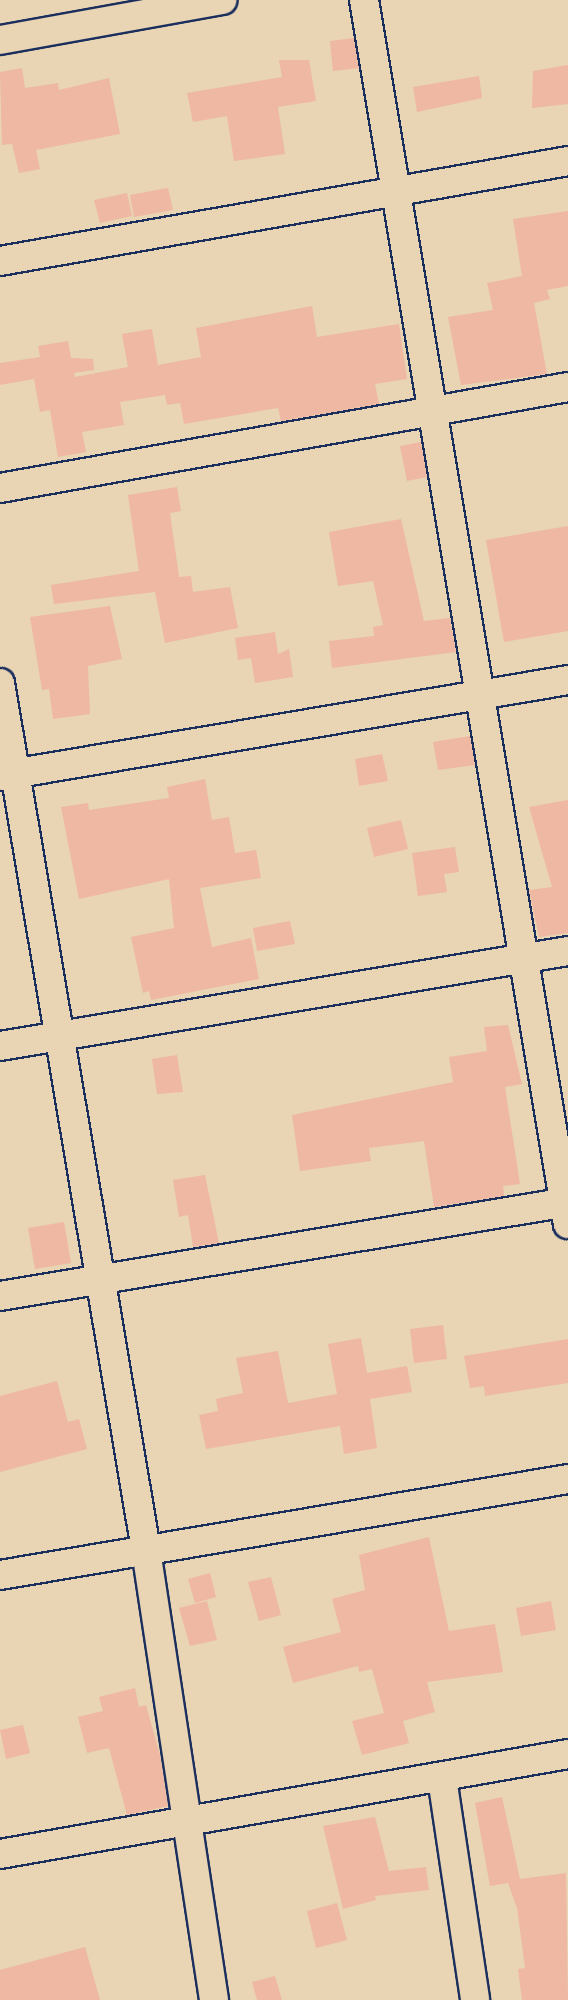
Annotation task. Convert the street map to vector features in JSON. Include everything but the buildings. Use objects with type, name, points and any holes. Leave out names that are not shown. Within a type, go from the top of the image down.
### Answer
[{"type":"street","points":[[0,40],[222,0]]},
{"type":"street","points":[[0,1296],[567,1210],[364,0]]},
{"type":"street","points":[[0,261],[568,162]]},
{"type":"street","points":[[0,488],[568,387]]},
{"type":"street","points":[[8,775],[568,680]]},
{"type":"street","points":[[0,683],[8,775],[58,1038],[146,1550],[214,2000]]},
{"type":"street","points":[[0,1046],[568,951]]},
{"type":"street","points":[[0,1575],[568,1479]]},
{"type":"street","points":[[0,1854],[187,1825],[568,1754]]},
{"type":"street","points":[[442,1778],[475,2000]]}]
